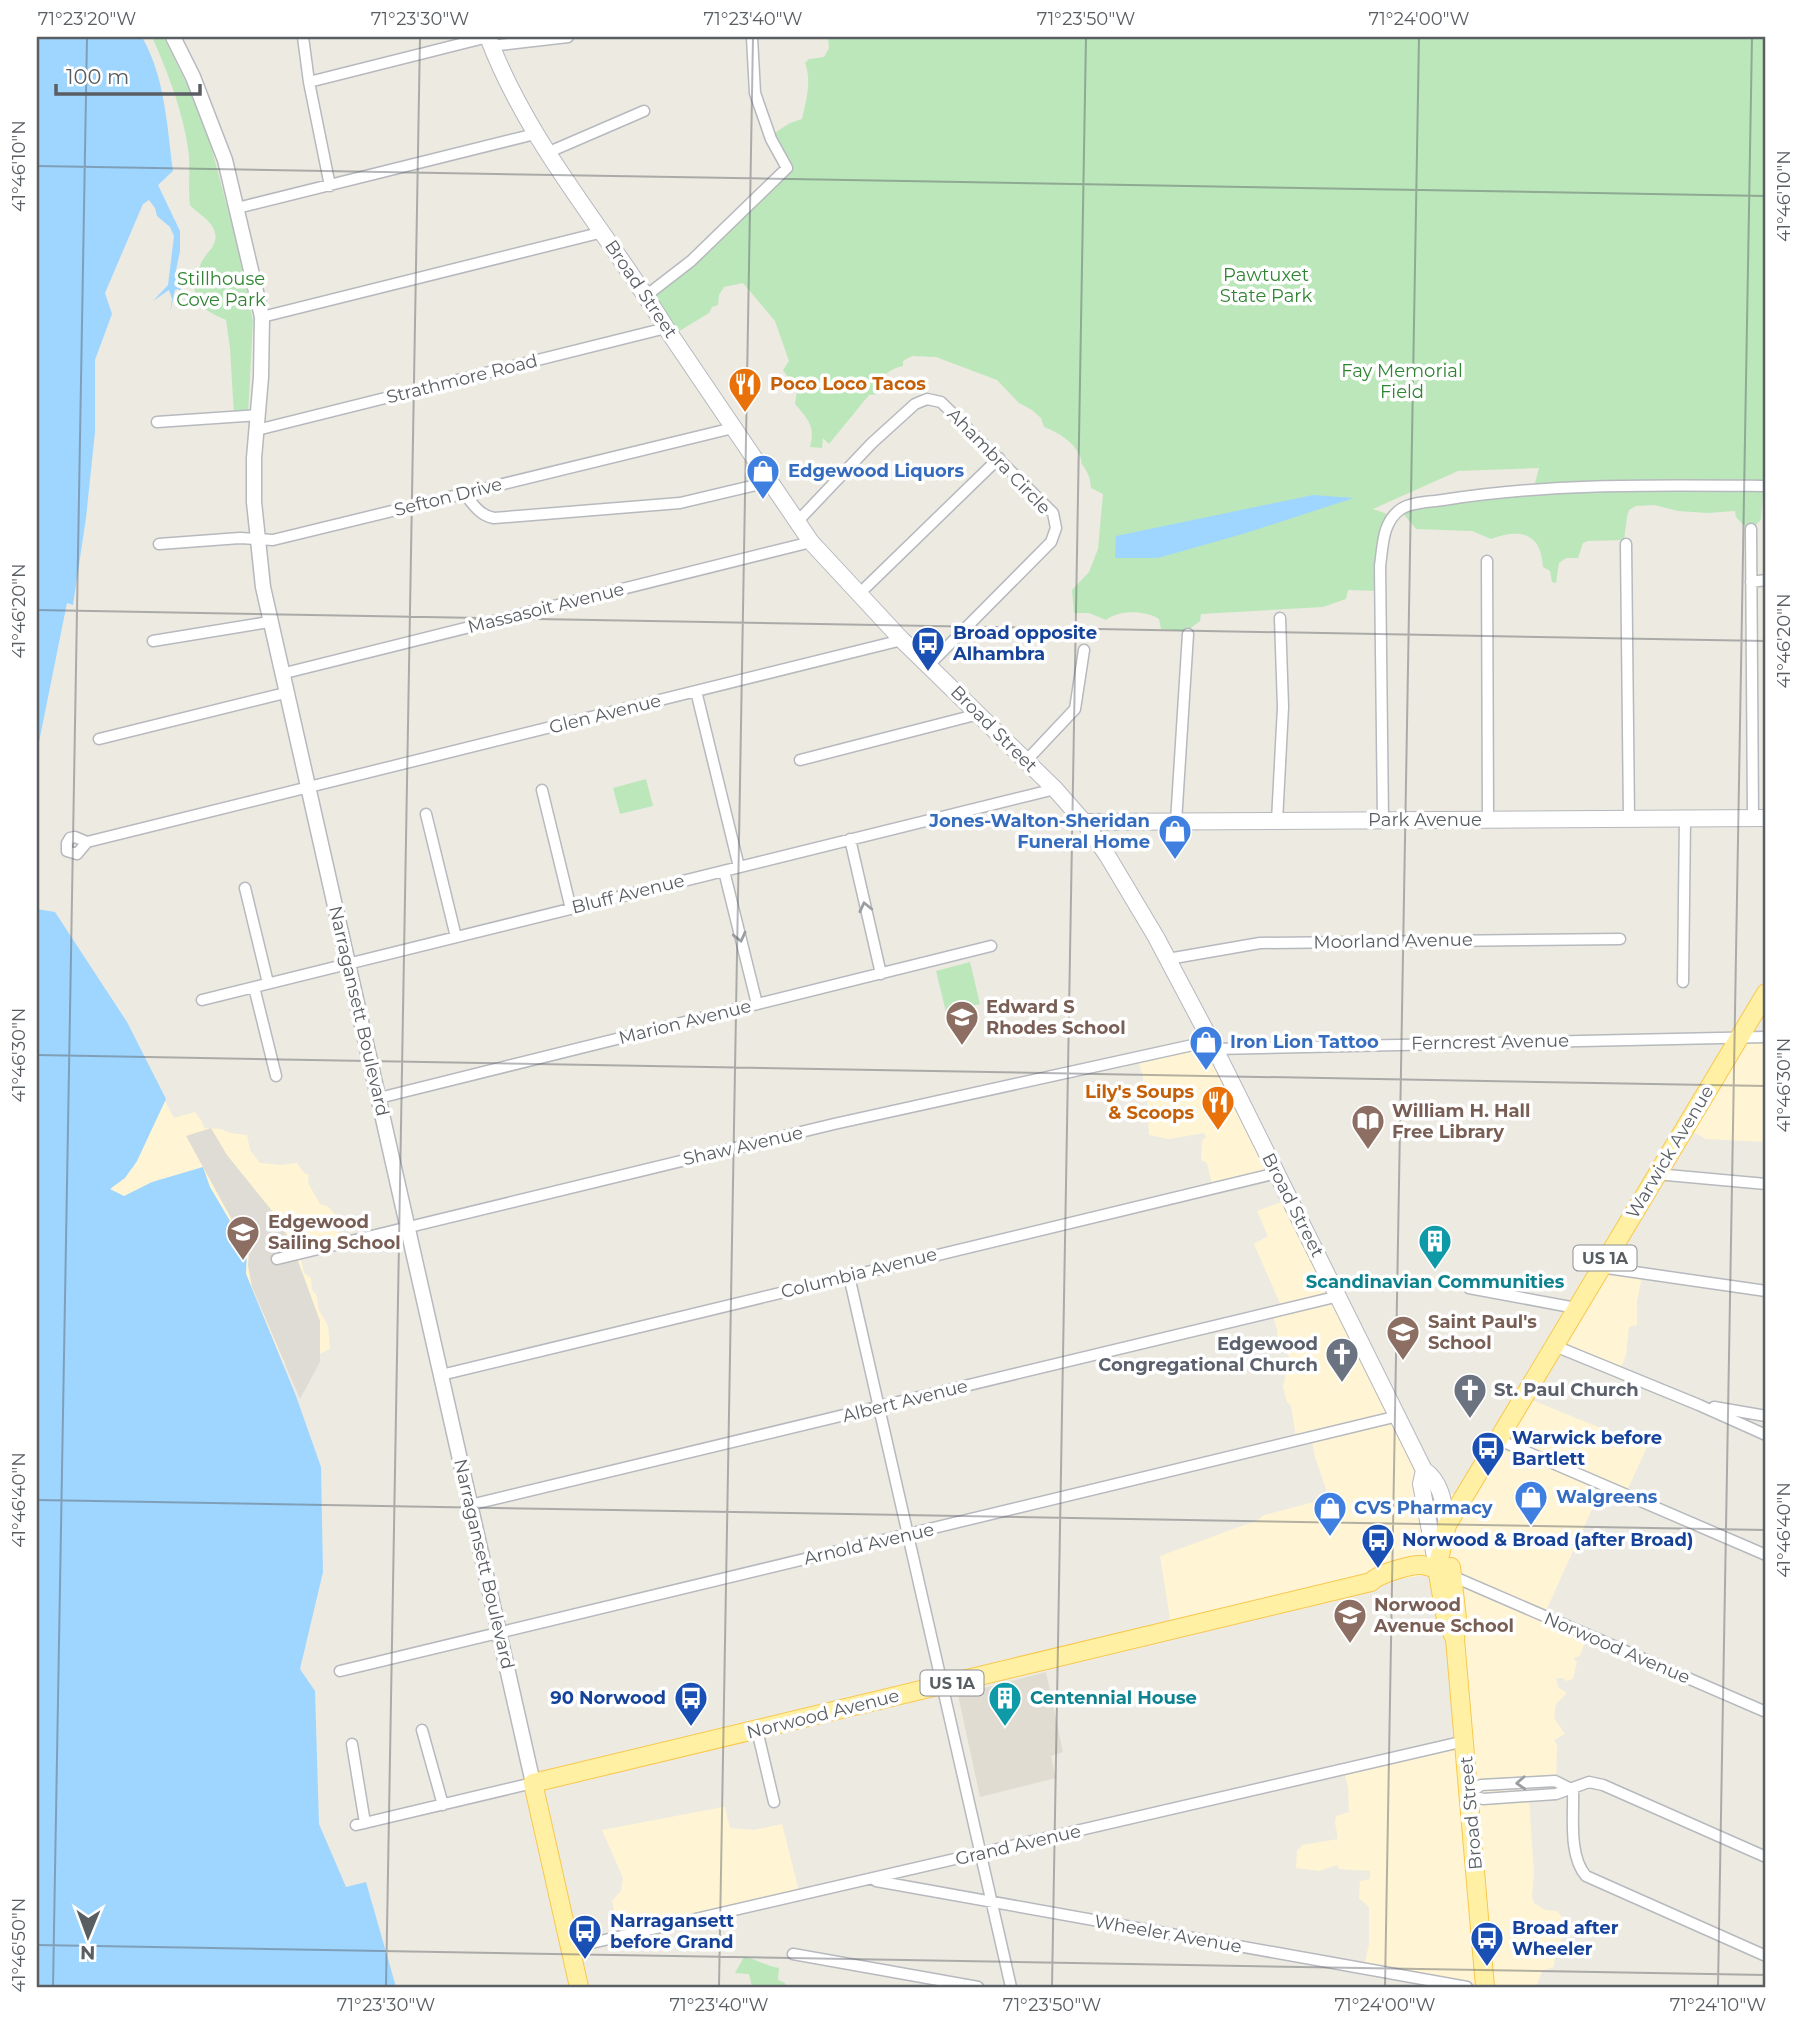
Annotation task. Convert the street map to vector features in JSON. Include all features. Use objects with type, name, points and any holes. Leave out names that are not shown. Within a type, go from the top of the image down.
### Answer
[{"type":"main road","name":"Broad Street","points":[[489,40],[512,94],[536,134],[811,542],[902,640],[1055,789],[1084,822],[1123,880],[1212,1045],[1424,1470],[1438,1486],[1447,1525],[1440,1571]]},
{"type":"main road","name":"Park Avenue","points":[[1084,822],[1760,818]]},
{"type":"main road","name":"Warwick Avenue","points":[[1447,1525],[1766,993]]},
{"type":"main road","name":"Broad Street","points":[[1424,1470],[1421,1484],[1440,1571],[1457,1618],[1455,1639],[1485,1987]]},
{"type":"main road","name":"Norwood Avenue","points":[[533,1783],[1371,1582],[1379,1587],[1440,1571]]},
{"type":"main road","name":"Narragansett Boulevard","points":[[533,1783],[579,1987]]},
{"type":"street","name":"Narragansett Boulevard","points":[[173,37],[194,77],[213,124],[237,208],[262,317],[254,480],[256,540],[269,622],[349,963],[533,1783]]},
{"type":"street","points":[[303,37],[309,82],[330,186]]},
{"type":"street","points":[[309,82],[489,40],[568,37]]},
{"type":"street","points":[[647,295],[691,261],[787,168],[771,139],[755,93],[752,37]]},
{"type":"street","points":[[549,152],[644,111]]},
{"type":"street","points":[[237,208],[536,134]]},
{"type":"street","points":[[262,317],[603,232]]},
{"type":"street","name":"Strathmore Road","points":[[257,430],[666,328]]},
{"type":"street","name":"Ahambra Circle","points":[[797,522],[872,443],[915,404],[927,399],[941,402],[1053,513],[1056,524],[1051,542],[929,665]]},
{"type":"street","points":[[157,422],[259,415]]},
{"type":"street","name":"Sefton Drive","points":[[159,544],[240,538],[273,540],[733,428]]},
{"type":"street","points":[[859,594],[999,458]]},
{"type":"street","points":[[464,493],[478,510],[494,517],[680,503],[769,482]]},
{"type":"street","points":[[1382,820],[1380,566],[1390,520],[1403,507],[1496,492],[1601,485],[1766,486]]},
{"type":"street","points":[[1751,529],[1760,818]]},
{"type":"street","name":"Massasoit Avenue","points":[[281,674],[811,542]]},
{"type":"street","points":[[1626,544],[1629,819]]},
{"type":"street","points":[[1487,561],[1488,820]]},
{"type":"street","points":[[1751,582],[1766,580]]},
{"type":"street","points":[[1277,821],[1283,707],[1280,618]]},
{"type":"street","points":[[153,641],[269,622]]},
{"type":"street","points":[[1176,822],[1188,634]]},
{"type":"street","name":"Glen Avenue","points":[[87,842],[902,640]]},
{"type":"street","points":[[1026,761],[1075,709],[1084,650]]},
{"type":"street","points":[[696,691],[739,867]]},
{"type":"street","points":[[99,739],[285,693]]},
{"type":"street","points":[[800,760],[979,714]]},
{"type":"street","points":[[541,789],[571,909]]},
{"type":"street","name":"Bluff Avenue","points":[[202,1000],[1055,789]]},
{"type":"street","points":[[426,814],[456,937]]},
{"type":"street","points":[[1682,982],[1685,819]]},
{"type":"street","points":[[850,839],[881,974]]},
{"type":"street","points":[[723,871],[757,1004]]},
{"type":"street","points":[[245,888],[268,983]]},
{"type":"street","name":"Moorland Avenue","points":[[1168,960],[1260,943],[1620,939]]},
{"type":"street","name":"Marion Avenue","points":[[379,1098],[991,946]]},
{"type":"street","points":[[254,987],[276,1076]]},
{"type":"street","name":"Ferncrest Avenue","points":[[1212,1045],[1766,1037]]},
{"type":"street","name":"Shaw Avenue","points":[[276,1259],[834,1124],[1212,1045]]},
{"type":"street","name":"Columbia Avenue","points":[[441,1375],[1277,1173]]},
{"type":"street","points":[[1657,1174],[1766,1184]]},
{"type":"street","points":[[1600,1267],[1766,1291]]},
{"type":"street","points":[[849,1276],[1011,1987]]},
{"type":"street","points":[[1469,1288],[1576,1308]]},
{"type":"street","name":"Albert Avenue","points":[[470,1505],[1339,1296]]},
{"type":"street","points":[[1555,1346],[1699,1405],[1766,1436]]},
{"type":"street","points":[[1699,1405],[1766,1416]]},
{"type":"street","name":"Arnold Avenue","points":[[340,1671],[1398,1416]]},
{"type":"street","points":[[1499,1440],[1766,1555]]},
{"type":"street","name":"Norwood Avenue","points":[[1440,1571],[1766,1712]]},
{"type":"street","points":[[422,1730],[443,1805]]},
{"type":"street","points":[[757,1730],[774,1801]]},
{"type":"street","name":"Grand Avenue","points":[[570,1948],[1465,1741]]},
{"type":"street","name":"Norwood Avenue","points":[[352,1744],[360,1824],[533,1783]]},
{"type":"street","points":[[1469,1794],[1481,1785],[1555,1781],[1573,1790]]},
{"type":"street","points":[[1573,1790],[1589,1782],[1603,1785],[1766,1857]]},
{"type":"street","points":[[1573,1790],[1575,1849],[1578,1867],[1586,1876],[1766,1956]]},
{"type":"street","name":"Wheeler Avenue","points":[[870,1879],[1467,1987]]},
{"type":"street","points":[[793,1954],[978,1987]]},
{"type":"shaded area","points":[[1766,1038],[1766,1142],[1706,1139],[1686,1128],[1738,1039]]},
{"type":"shaded area","points":[[1206,1044],[1277,1173],[1212,1184],[1207,1163],[1201,1160],[1202,1141],[1206,1137],[1204,1133],[1169,1139],[1149,1135],[1147,1101],[1143,1095],[1143,1077],[1138,1059]]},
{"type":"shaded area","points":[[147,1068],[174,1118],[195,1112],[204,1128],[247,1135],[250,1150],[260,1163],[297,1163],[304,1173],[309,1175],[308,1183],[320,1204],[327,1206],[336,1215],[339,1239],[299,1250],[304,1273],[311,1278],[318,1308],[328,1326],[330,1349],[284,1364],[247,1276],[233,1230],[124,1198],[37,1198],[133,1168],[149,1132]]},
{"type":"shaded area","points":[[211,1128],[227,1155],[273,1212],[291,1242],[320,1321],[320,1362],[300,1399],[252,1287],[248,1266],[249,1251],[186,1136]]},
{"type":"shaded area","points":[[1289,1199],[1443,1491],[1461,1497],[1522,1396],[1647,1447],[1625,1495],[1602,1487],[1545,1613],[1588,1633],[1580,1656],[1573,1658],[1577,1662],[1573,1679],[1566,1681],[1556,1678],[1558,1687],[1567,1693],[1556,1704],[1554,1718],[1565,1734],[1554,1740],[1557,1745],[1556,1782],[1568,1789],[1529,1798],[1534,1903],[1545,1910],[1557,1911],[1566,1922],[1572,1924],[1562,1933],[1560,1944],[1556,1947],[1554,1967],[1542,1971],[1536,1987],[1457,1987],[1364,1967],[1369,1944],[1369,1907],[1359,1898],[1360,1881],[1370,1879],[1370,1871],[1339,1869],[1337,1865],[1319,1871],[1296,1868],[1297,1851],[1302,1845],[1338,1839],[1336,1816],[1349,1812],[1348,1787],[1343,1767],[1462,1738],[1446,1572],[1354,1586],[1171,1625],[1160,1556],[1258,1520],[1264,1515],[1329,1498],[1311,1436],[1296,1437],[1291,1406],[1287,1402],[1283,1387],[1286,1373],[1293,1362],[1278,1341],[1272,1313],[1282,1308],[1254,1244],[1268,1236],[1257,1211]]},
{"type":"shaded area","points":[[1597,1272],[1642,1276],[1637,1302],[1637,1325],[1629,1327],[1626,1355],[1619,1372],[1556,1340]]},
{"type":"shaded area","points":[[1046,1672],[1063,1752],[1051,1756],[1056,1778],[980,1797],[958,1695]]},
{"type":"shaded area","points":[[725,1807],[730,1828],[754,1830],[782,1824],[799,1891],[620,1934],[612,1901],[621,1891],[623,1878],[602,1830]]},
{"type":"green space","name":"Stillhouse Cove Park","points":[[152,37],[163,37],[199,109],[235,236],[253,321],[248,415],[234,416],[226,320],[200,305],[195,294],[200,265],[214,245],[216,237],[208,221],[190,205],[189,156],[184,126],[170,80]]},
{"type":"green space","name":"Pawtuxet State Park","points":[[828,37],[1766,37],[1766,487],[1763,490],[1761,520],[1749,531],[1736,517],[1735,511],[1707,513],[1678,511],[1654,505],[1636,506],[1629,510],[1624,540],[1583,543],[1578,558],[1566,558],[1559,563],[1556,583],[1552,582],[1550,571],[1543,567],[1534,540],[1528,536],[1512,534],[1491,539],[1472,531],[1416,529],[1401,511],[1533,491],[1539,468],[1458,471],[1373,509],[1393,516],[1379,591],[1348,590],[1346,599],[1323,607],[1201,614],[1200,621],[1187,631],[1161,629],[1159,619],[1139,613],[1118,614],[1106,620],[1089,613],[1074,613],[1072,590],[1089,572],[1098,549],[1103,494],[1091,488],[1090,479],[1074,446],[1044,427],[1041,418],[1019,403],[997,380],[936,357],[912,356],[903,361],[903,366],[885,375],[878,394],[869,395],[829,444],[823,438],[822,448],[810,447],[811,428],[807,418],[795,404],[797,391],[783,370],[789,361],[775,321],[743,283],[724,287],[719,295],[718,305],[673,335],[647,298],[787,168],[773,134],[802,119],[808,84],[805,63],[809,59],[824,57],[829,48]]},
{"type":"green space","points":[[646,779],[653,806],[620,814],[613,788]]},
{"type":"green space","points":[[970,962],[980,1004],[946,1012],[936,971]]},
{"type":"green space","points":[[744,1957],[779,1968],[778,1980],[785,1983],[786,1987],[752,1987],[749,1974],[735,1973]]},
{"type":"water","points":[[37,37],[142,37],[156,68],[164,102],[173,171],[158,185],[180,231],[180,251],[175,275],[185,300],[178,289],[175,290],[170,313],[172,299],[169,290],[153,301],[168,285],[174,236],[170,227],[157,216],[149,200],[143,204],[105,293],[112,314],[95,360],[95,432],[86,518],[73,605],[67,603],[37,752]]},
{"type":"water","points":[[1313,495],[1354,498],[1158,558],[1115,558],[1116,536]]},
{"type":"water","points":[[37,909],[55,912],[127,1022],[166,1099],[137,1161],[125,1178],[110,1189],[124,1196],[152,1182],[203,1167],[210,1187],[247,1250],[246,1274],[296,1396],[321,1467],[323,1572],[300,1669],[315,1691],[319,1824],[346,1887],[366,1882],[396,1987],[37,1987]]},
{"type":"place","name":"Poco Loco Tacos","points":[[745,414]]},
{"type":"place","name":"Edgewood Liquors","points":[[763,501]]},
{"type":"place","name":"Broad opposite Alhambra","points":[[928,673]]},
{"type":"place","name":"Jones-Walton-Sheridan Funeral Home","points":[[1175,861]]},
{"type":"place","name":"Edward S Rhodes School","points":[[962,1047]]},
{"type":"place","name":"Iron Lion Tattoo","points":[[1206,1072]]},
{"type":"place","name":"Lily's Soups & Scoops","points":[[1218,1132]]},
{"type":"place","name":"William H. Hall Free Library","points":[[1368,1151]]},
{"type":"place","name":"Edgewood Sailing School","points":[[243,1262]]},
{"type":"place","name":"Scandinavian Communities","points":[[1435,1271]]},
{"type":"place","name":"Saint Paul's School","points":[[1403,1362]]},
{"type":"place","name":"Edgewood Congregational Church","points":[[1342,1384]]},
{"type":"place","name":"St. Paul Church","points":[[1470,1420]]},
{"type":"place","name":"Warwick before Bartlett","points":[[1488,1478]]},
{"type":"place","name":"Walgreens","points":[[1531,1527]]},
{"type":"place","name":"CVS Pharmacy","points":[[1330,1538]]},
{"type":"place","name":"Norwood & Broad (after Broad)","points":[[1378,1570]]},
{"type":"place","name":"Norwood Avenue School","points":[[1350,1645]]},
{"type":"place","name":"90 Norwood","points":[[691,1728]]},
{"type":"place","name":"Centennial House","points":[[1005,1728]]},
{"type":"place","name":"Narragansett before Grand","points":[[585,1961]]},
{"type":"place","name":"Broad after Wheeler","points":[[1487,1968]]},
{"type":"park label","name":"Fay Memorial Field","points":[[1402,381]]}]
